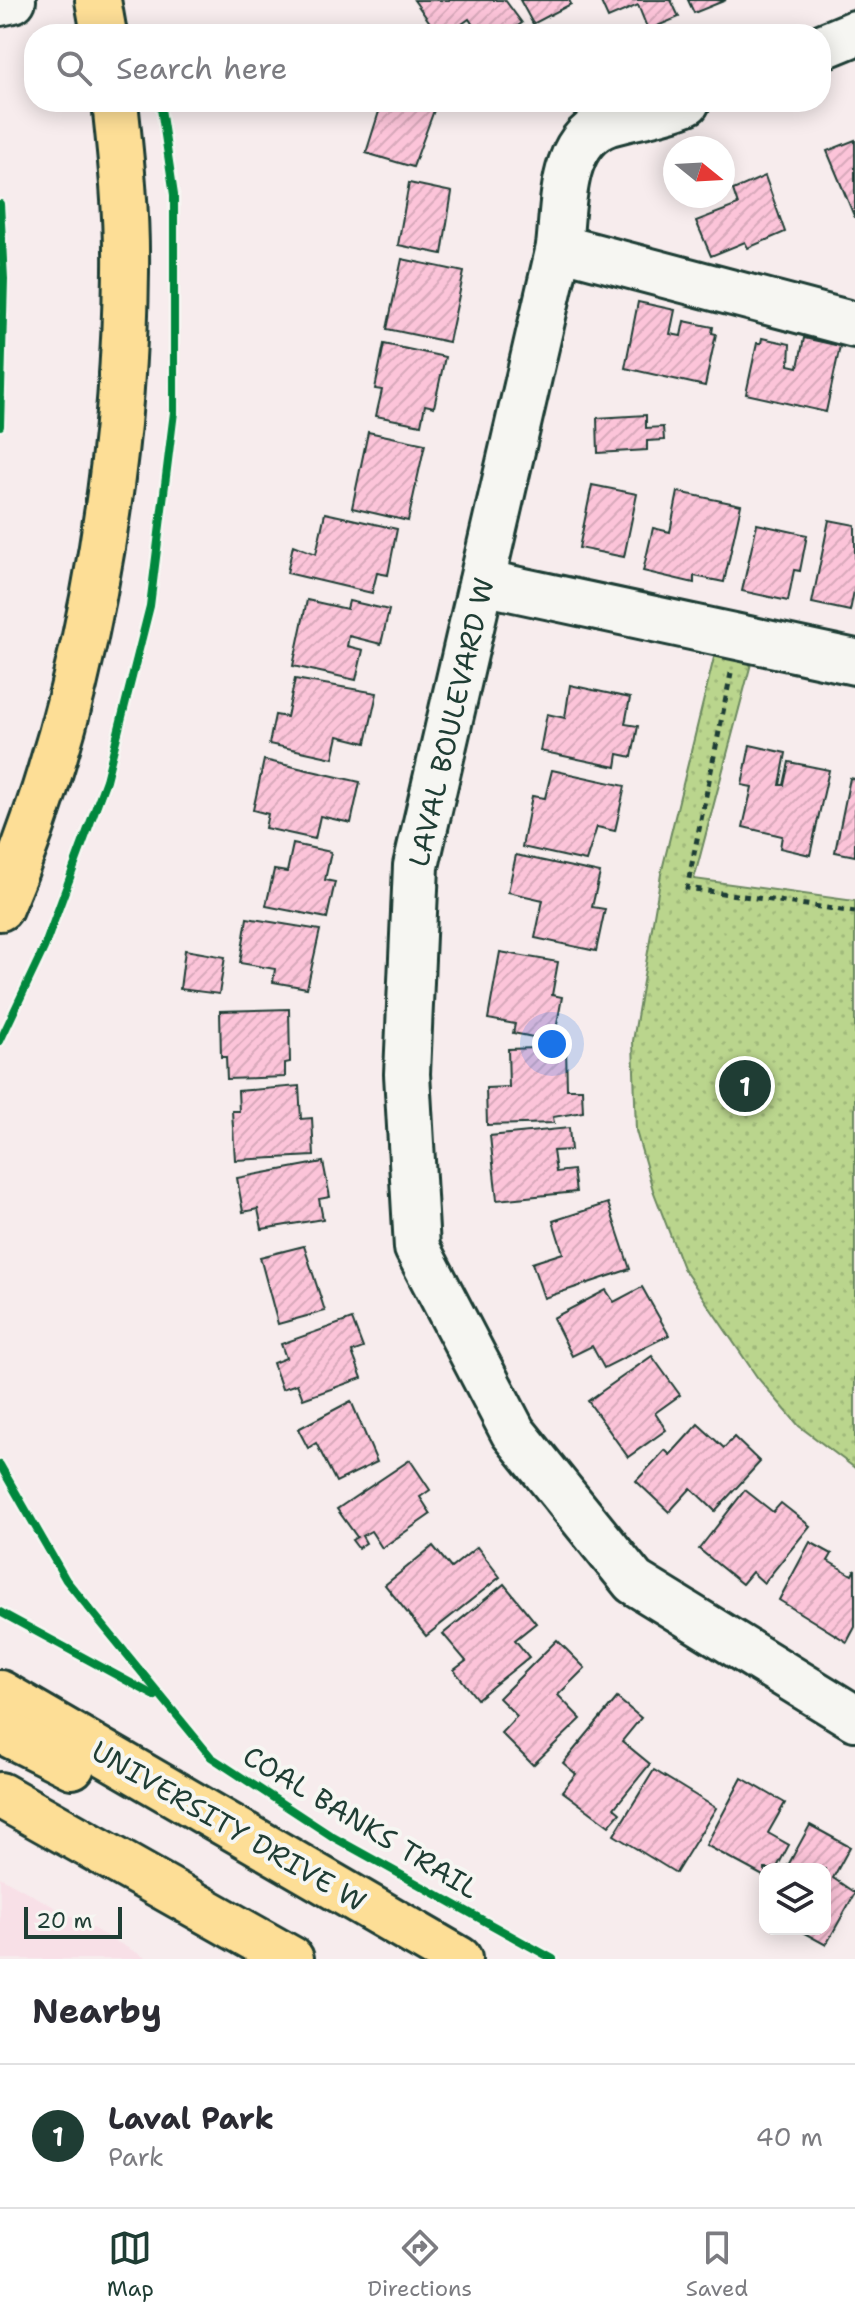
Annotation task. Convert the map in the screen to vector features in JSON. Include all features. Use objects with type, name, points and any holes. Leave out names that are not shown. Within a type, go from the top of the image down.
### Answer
[{"type":"main road","points":[[98,0],[102,24]]},
{"type":"main road","points":[[0,908],[57,746],[85,632],[111,480],[126,271],[116,112]]},
{"type":"main road","name":"UNIVERSITY DRIVE W","points":[[0,1693],[459,1959]]},
{"type":"main road","points":[[0,1730],[218,1840],[353,1898]]},
{"type":"main road","points":[[0,1795],[291,1959]]},
{"type":"street","points":[[0,3],[13,0]]},
{"type":"street","points":[[831,43],[855,33]]},
{"type":"street","name":"LAVAL BOULEVARD W","points":[[650,112],[605,124],[577,145],[567,178],[559,247],[416,866],[407,1074],[417,1248],[513,1432],[634,1582],[855,1718]]},
{"type":"street","points":[[559,247],[855,325]]},
{"type":"street","points":[[482,582],[855,662]]},
{"type":"path","points":[[739,637],[687,888],[855,912]]},
{"type":"shaded area","points":[[0,1877],[148,1959],[0,1959]]},
{"type":"green space","points":[[720,633],[757,641],[694,879],[855,901],[855,1468],[799,1426],[757,1377],[683,1268],[653,1190],[636,1131],[633,1041],[661,874]]},
{"type":"building","points":[[414,0],[505,0],[522,23],[472,24],[469,19],[462,24],[431,24]]},
{"type":"building","points":[[520,0],[569,0],[571,4],[533,24]]},
{"type":"building","points":[[600,0],[671,0],[679,17],[662,24],[646,24],[638,5],[608,18]]},
{"type":"building","points":[[688,0],[726,0],[694,13]]},
{"type":"building","points":[[379,112],[433,112],[413,167],[366,153]]},
{"type":"building","points":[[855,140],[855,218],[827,151]]},
{"type":"building","points":[[765,176],[785,232],[748,248],[745,242],[711,256],[696,221],[735,208],[738,205],[735,189]]},
{"type":"building","points":[[409,183],[452,192],[442,254],[398,245]]},
{"type":"building","points":[[402,259],[464,272],[449,342],[387,329]]},
{"type":"building","points":[[638,302],[675,310],[670,334],[681,336],[684,321],[713,327],[712,333],[716,334],[705,386],[625,368]]},
{"type":"building","points":[[762,338],[790,344],[789,365],[798,367],[804,338],[840,346],[826,412],[746,394],[757,343],[761,343]]},
{"type":"building","points":[[384,344],[445,357],[434,407],[425,405],[421,425],[376,416],[382,390],[375,389]]},
{"type":"building","points":[[646,415],[646,428],[663,427],[664,440],[647,441],[647,450],[598,453],[597,418]]},
{"type":"building","points":[[368,432],[425,444],[408,521],[352,508]]},
{"type":"building","points":[[592,485],[637,494],[624,557],[579,548]]},
{"type":"building","points":[[678,492],[741,505],[724,582],[694,576],[694,583],[643,571],[653,528],[670,532]]},
{"type":"building","points":[[325,513],[397,529],[388,575],[377,573],[372,593],[287,573],[293,545],[316,554]]},
{"type":"building","points":[[829,520],[855,525],[855,586],[850,611],[812,603]]},
{"type":"building","points":[[757,524],[807,535],[800,571],[794,570],[788,601],[742,591]]},
{"type":"building","points":[[307,600],[347,609],[349,601],[389,610],[381,644],[349,636],[347,646],[363,650],[356,680],[293,666]]},
{"type":"building","points":[[295,679],[377,693],[366,743],[338,736],[333,758],[269,744],[275,715],[287,717]]},
{"type":"building","points":[[570,685],[630,698],[625,724],[638,726],[632,757],[618,754],[616,767],[540,751],[547,714],[565,718]]},
{"type":"building","points":[[750,745],[786,753],[780,785],[784,785],[789,762],[829,770],[810,855],[780,848],[782,836],[743,827],[752,787],[742,785]]},
{"type":"building","points":[[264,760],[360,782],[351,823],[320,816],[315,839],[265,828],[268,814],[253,810]]},
{"type":"building","points":[[552,770],[625,786],[615,831],[597,827],[586,861],[522,847],[532,796],[545,798]]},
{"type":"building","points":[[850,778],[855,779],[855,856],[835,852]]},
{"type":"building","points":[[293,844],[331,852],[325,880],[335,882],[327,918],[266,906],[274,870],[287,872]]},
{"type":"building","points":[[516,855],[600,873],[592,907],[605,909],[596,951],[535,938],[543,900],[508,892]]},
{"type":"building","points":[[247,918],[320,930],[307,988],[273,982],[275,969],[240,963]]},
{"type":"building","points":[[185,950],[225,957],[219,994],[180,989]]},
{"type":"building","points":[[500,952],[558,962],[552,995],[562,997],[556,1030],[545,1028],[543,1039],[513,1033],[515,1024],[488,1019]]},
{"type":"building","points":[[289,1009],[290,1062],[285,1063],[285,1077],[227,1079],[226,1057],[221,1057],[220,1011]]},
{"type":"building","points":[[566,1047],[567,1089],[582,1089],[583,1112],[553,1117],[554,1123],[487,1125],[486,1088],[509,1087],[508,1049]]},
{"type":"building","points":[[299,1086],[301,1119],[312,1118],[314,1156],[235,1160],[232,1111],[239,1111],[238,1091]]},
{"type":"building","points":[[569,1128],[571,1150],[553,1151],[556,1172],[573,1170],[576,1192],[497,1200],[490,1136]]},
{"type":"building","points":[[323,1162],[330,1197],[319,1199],[323,1219],[262,1229],[258,1209],[243,1212],[237,1178]]},
{"type":"building","points":[[608,1203],[630,1269],[544,1298],[532,1263],[563,1253],[553,1221]]},
{"type":"building","points":[[304,1246],[325,1311],[278,1324],[260,1257]]},
{"type":"building","points":[[642,1287],[669,1335],[604,1368],[592,1346],[572,1356],[553,1318],[606,1290],[614,1302]]},
{"type":"building","points":[[352,1319],[363,1348],[352,1352],[362,1378],[303,1399],[297,1384],[282,1389],[273,1363],[286,1358],[281,1344]]},
{"type":"building","points":[[652,1356],[680,1395],[655,1413],[666,1430],[628,1457],[588,1401]]},
{"type":"building","points":[[351,1401],[377,1462],[336,1482],[316,1443],[308,1448],[298,1429]]},
{"type":"building","points":[[698,1424],[724,1448],[734,1437],[760,1462],[715,1511],[691,1488],[669,1512],[636,1481],[665,1450],[670,1455]]},
{"type":"building","points":[[410,1460],[430,1490],[420,1497],[431,1514],[382,1548],[371,1531],[362,1536],[366,1543],[358,1548],[352,1540],[357,1537],[337,1509]]},
{"type":"building","points":[[745,1490],[773,1512],[781,1503],[810,1526],[764,1583],[752,1572],[742,1584],[699,1549]]},
{"type":"building","points":[[810,1542],[832,1554],[828,1561],[852,1575],[855,1569],[855,1627],[847,1642],[779,1600]]},
{"type":"building","points":[[433,1546],[451,1568],[477,1547],[500,1577],[426,1636],[385,1585]]},
{"type":"building","points":[[504,1584],[536,1623],[515,1640],[529,1657],[477,1699],[454,1670],[466,1661],[443,1634]]},
{"type":"building","points":[[557,1640],[585,1668],[558,1695],[581,1719],[533,1765],[501,1733],[517,1716],[499,1698]]},
{"type":"building","points":[[617,1698],[641,1718],[622,1741],[650,1764],[614,1808],[620,1813],[609,1826],[562,1791],[576,1774],[563,1763]]},
{"type":"building","points":[[654,1770],[716,1808],[676,1873],[614,1835]]},
{"type":"building","points":[[742,1778],[785,1803],[768,1833],[789,1845],[779,1863],[759,1863],[759,1874],[706,1845]]},
{"type":"building","points":[[810,1825],[850,1847],[833,1878],[855,1893],[826,1945],[808,1935],[831,1935],[831,1863],[789,1863]]},
{"type":"cycle path","points":[[0,1041],[44,948],[106,780],[150,606],[174,412],[174,195],[162,112]]},
{"type":"cycle path","points":[[0,204],[4,279],[0,426]]},
{"type":"cycle path","name":"COAL BANKS TRAIL","points":[[0,1465],[66,1580],[211,1757],[333,1837],[553,1959]]},
{"type":"cycle path","points":[[0,1612],[155,1696]]},
{"type":"place","name":"Laval Park","points":[[745,1086]]}]
